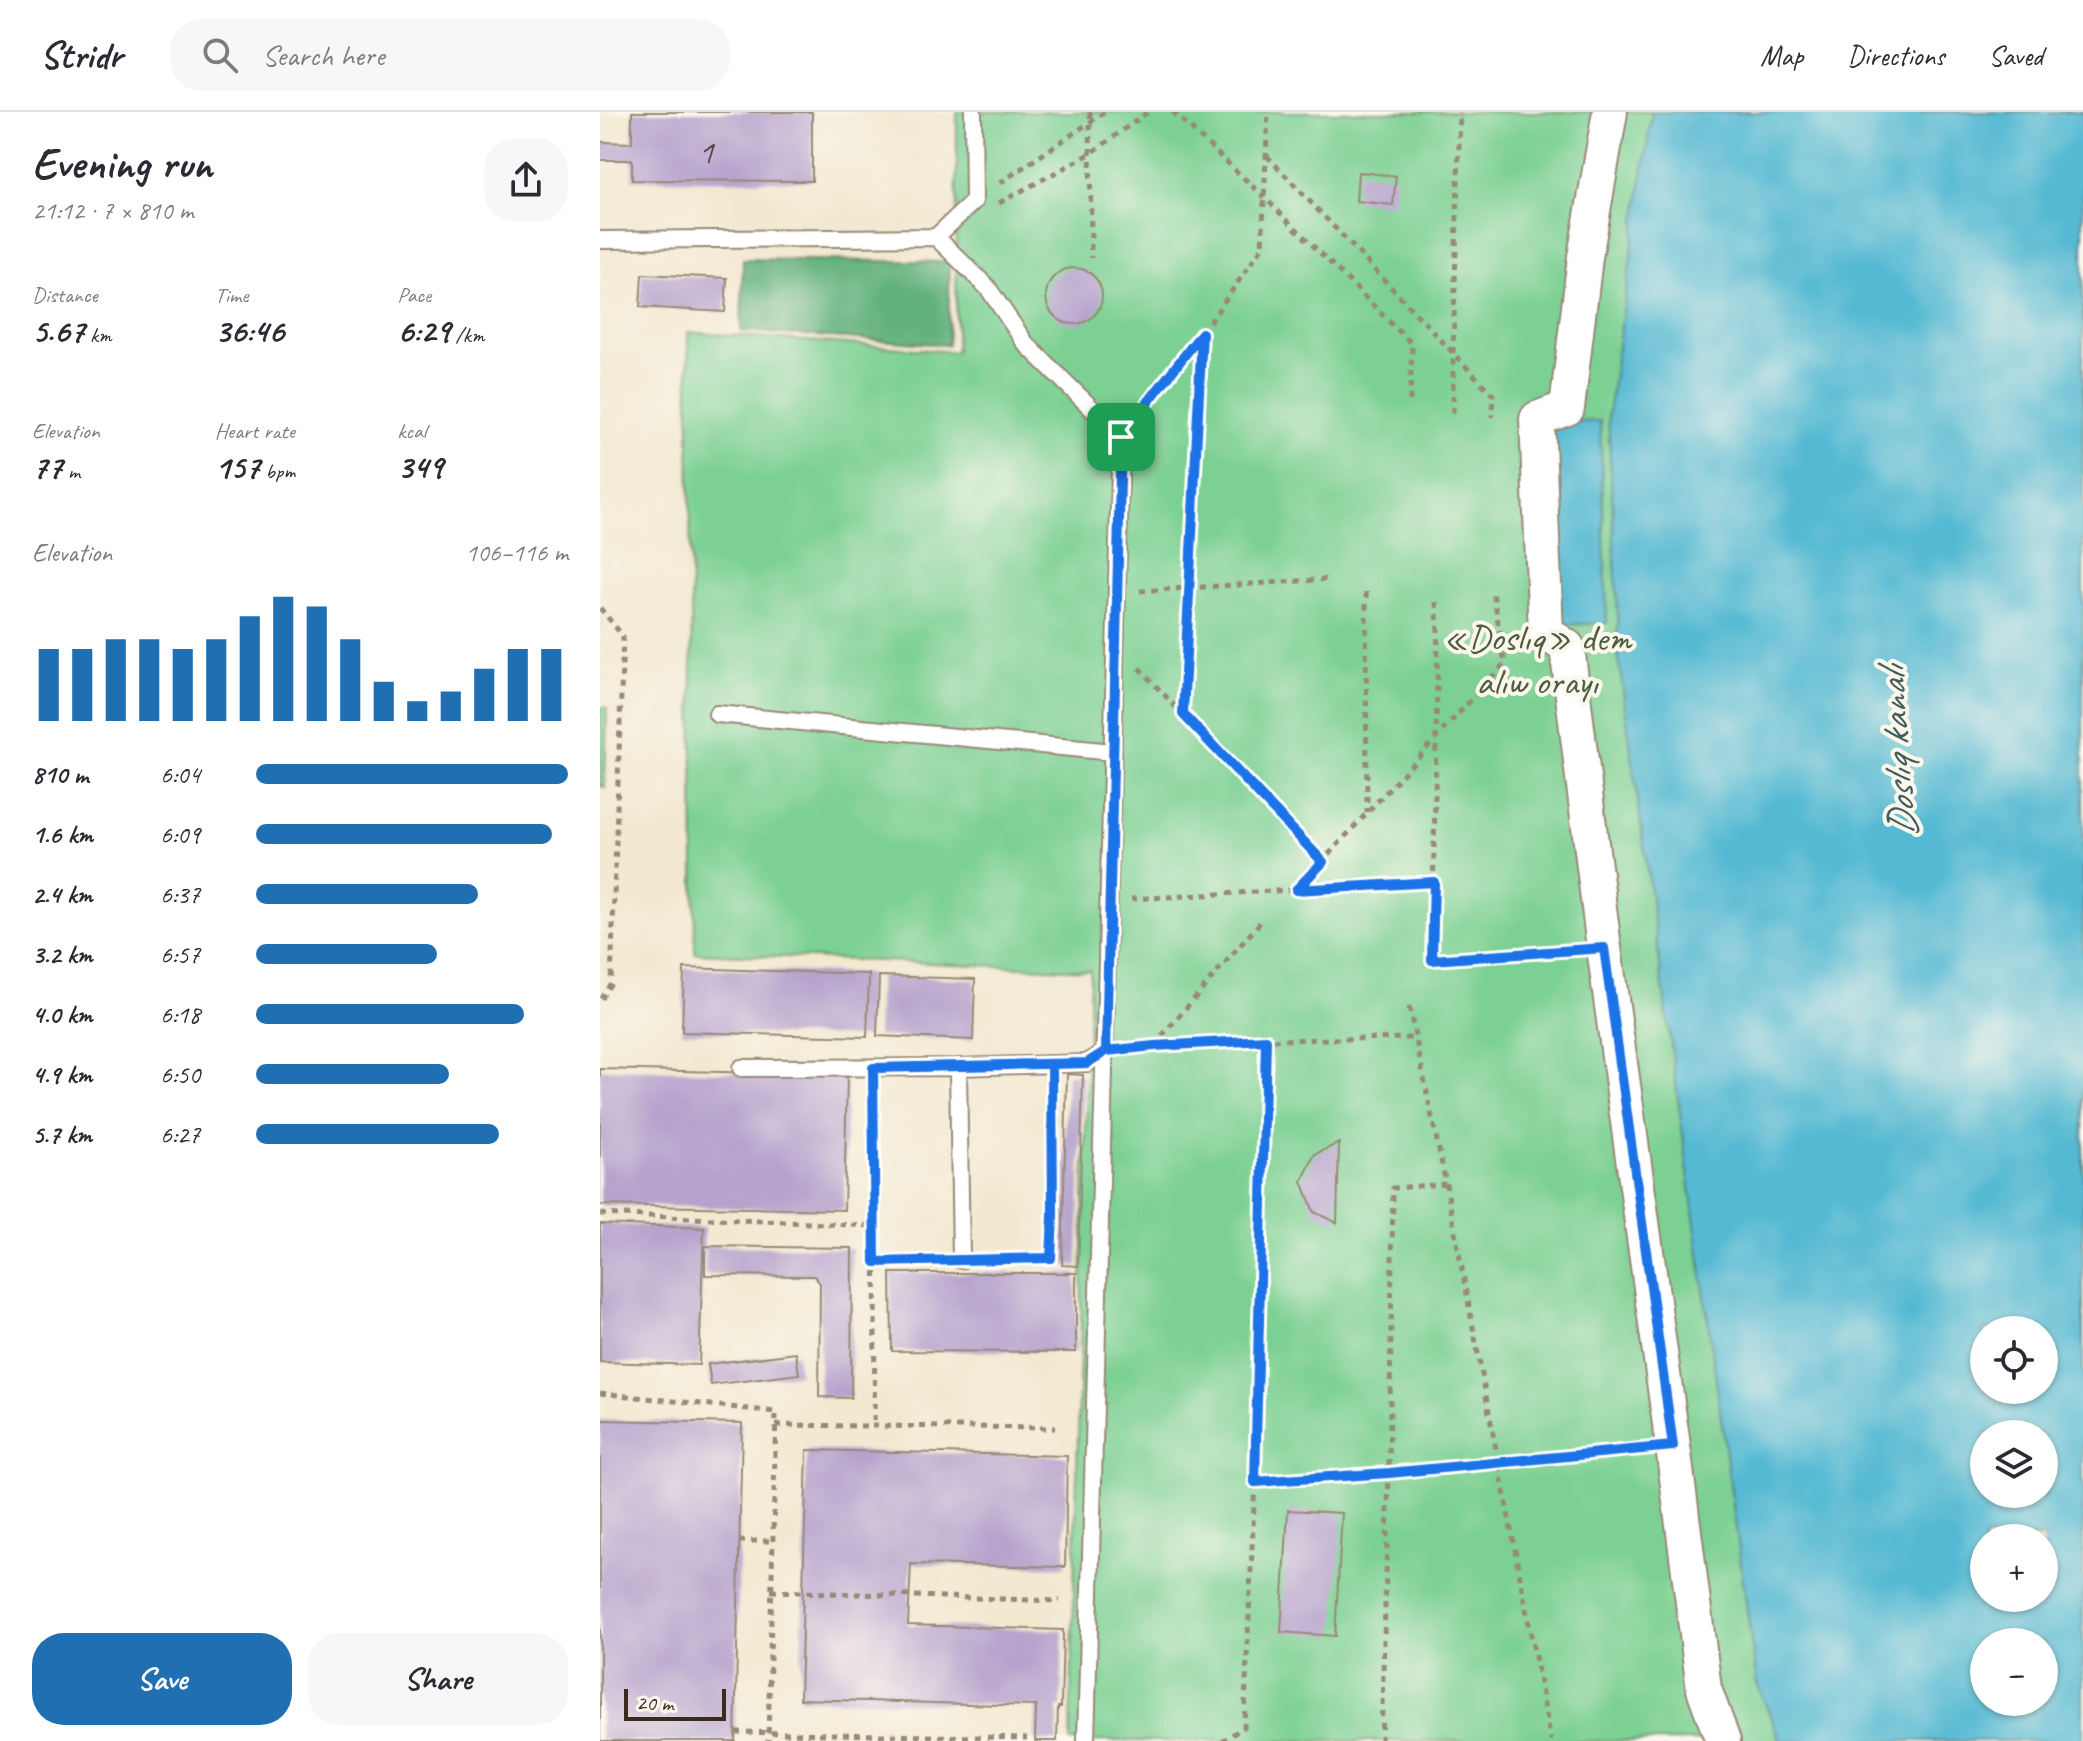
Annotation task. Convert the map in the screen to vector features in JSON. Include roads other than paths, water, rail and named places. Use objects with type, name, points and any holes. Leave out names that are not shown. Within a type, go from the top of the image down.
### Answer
[{"type":"street","points":[[1610,112],[1585,257],[1567,408],[1537,419],[1546,633],[1567,647],[1604,948],[1704,1689],[1723,1741]]},
{"type":"lane","points":[[600,240],[936,237],[974,201],[973,112]]},
{"type":"lane","points":[[936,237],[988,288],[1026,344],[1121,437],[1086,1741]]},
{"type":"lane","points":[[717,714],[1113,752]]},
{"type":"lane","points":[[741,1068],[1087,1063],[1106,1051]]},
{"type":"lane","points":[[958,1067],[961,1260]]},
{"type":"water","name":"Doslıq kanalı","points":[[1652,112],[2083,112],[2083,1741],[1781,1741],[1757,1684],[1617,646],[1608,415]]},
{"type":"water","points":[[1600,421],[1607,623],[1558,625],[1551,423]]},
{"type":"park label","name":"«Doslıq» dem alıw orayı","points":[[1537,659]]}]
